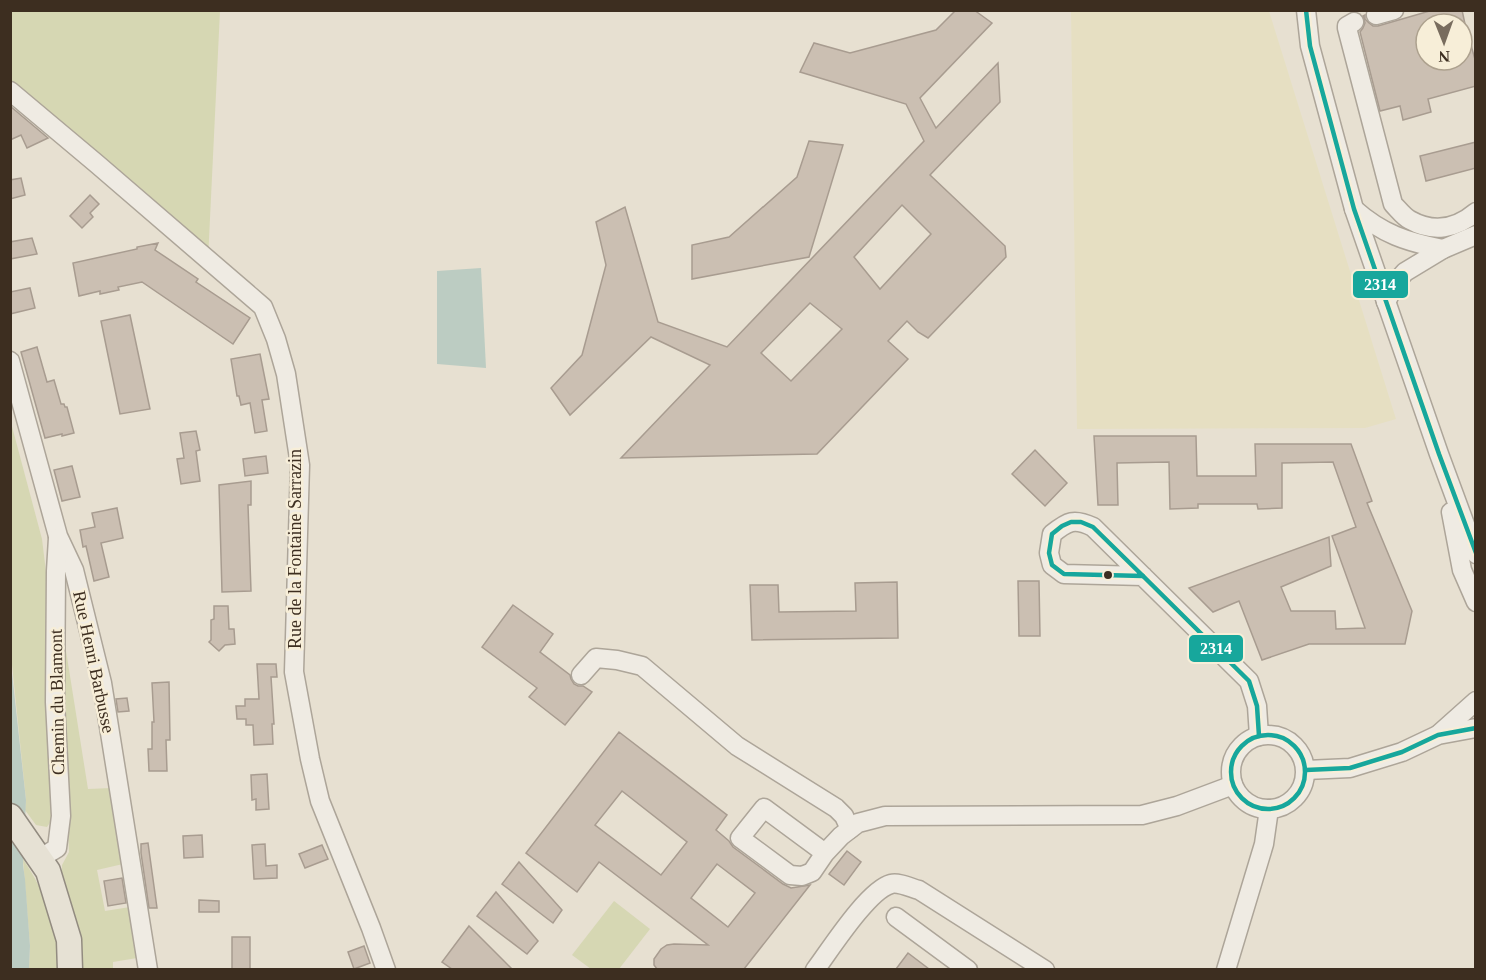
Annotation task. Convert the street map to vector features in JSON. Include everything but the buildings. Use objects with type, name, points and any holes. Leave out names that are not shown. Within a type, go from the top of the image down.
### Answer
[{"type":"main road","points":[[10,816],[44,865],[69,940],[70,969]]},
{"type":"street","points":[[1306,10],[1310,46],[1354,209],[1476,554]]},
{"type":"street","points":[[1376,15],[1394,10]]},
{"type":"street","points":[[1354,22],[1347,28],[1393,204],[1408,220],[1431,228],[1450,227],[1476,212]]},
{"type":"street","name":"Rue de la Fontaine Sarrazin","points":[[10,91],[263,307],[276,339],[285,374],[300,465],[294,672],[310,759],[320,801],[386,969]]},
{"type":"street","points":[[1354,209],[1386,232],[1414,244],[1443,249]]},
{"type":"street","points":[[1386,302],[1397,281],[1405,272],[1443,249],[1476,235]]},
{"type":"street","name":"Rue Henri Barbusse","points":[[10,361],[58,536],[74,570],[102,683],[148,969]]},
{"type":"street","points":[[1439,454],[1462,570],[1476,602]]},
{"type":"street","points":[[1143,576],[1064,574],[1052,565],[1049,553],[1052,534],[1065,524],[1081,521],[1093,527],[1143,576],[1249,681],[1257,706],[1259,736]]},
{"type":"street","name":"Chemin du Blamont","points":[[44,865],[57,848],[61,816],[55,702],[58,536]]},
{"type":"street","points":[[581,675],[596,657],[642,666],[737,746],[836,808],[844,816],[850,829]]},
{"type":"street","points":[[1438,735],[1476,701]]},
{"type":"street","points":[[1306,770],[1350,768],[1402,752],[1438,735],[1476,728]]},
{"type":"street","points":[[1270,735],[1290,742],[1298,750],[1306,770],[1304,782],[1291,801],[1281,807],[1269,809],[1258,808],[1247,803],[1238,795],[1233,785],[1231,772],[1238,749],[1247,741],[1259,736],[1270,735]]},
{"type":"street","points":[[825,853],[841,836],[858,823],[885,816],[1142,815],[1177,806],[1233,785]]},
{"type":"street","points":[[1226,969],[1264,844],[1269,809]]},
{"type":"street","points":[[815,969],[859,911],[877,893],[891,884],[919,890],[1044,969]]},
{"type":"street","points":[[896,917],[968,969]]},
{"type":"shaded area","points":[[1071,11],[1269,11],[1396,419],[1365,428],[1077,429]]},
{"type":"shaded area","points":[[481,268],[486,368],[437,364],[437,271]]},
{"type":"shaded area","points":[[10,655],[26,800],[23,865],[30,946],[29,969],[11,969]]},
{"type":"green space","points":[[10,11],[220,11],[208,260],[11,92]]},
{"type":"green space","points":[[10,419],[42,539],[49,597],[53,818],[47,827],[36,825],[25,810],[26,800],[11,655]]},
{"type":"green space","points":[[60,613],[88,789],[111,788],[123,864],[97,870],[105,911],[130,907],[137,958],[113,962],[113,969],[79,969],[62,879],[62,865],[69,852]]},
{"type":"green space","points":[[23,859],[40,888],[53,919],[59,944],[61,969],[29,969],[30,946]]},
{"type":"green space","points":[[614,901],[650,929],[619,969],[591,969],[572,955]]},
{"type":"transit line","name":"2314","points":[[1306,10],[1310,46],[1354,209],[1476,553]]},
{"type":"transit line","name":"2314","points":[[1071,522],[1081,522],[1093,527],[1143,576],[1064,574],[1052,565],[1049,553],[1052,534],[1071,522]]},
{"type":"transit line","name":"2314","points":[[1143,576],[1249,681],[1257,706],[1259,736]]},
{"type":"transit line","name":"2314","points":[[1306,770],[1350,768],[1402,752],[1438,735],[1476,728]]},
{"type":"transit line","name":"2314","points":[[1268,735],[1289,741],[1299,751],[1305,772],[1299,793],[1289,803],[1268,809],[1247,803],[1237,793],[1231,772],[1237,751],[1247,741],[1268,735]]}]
